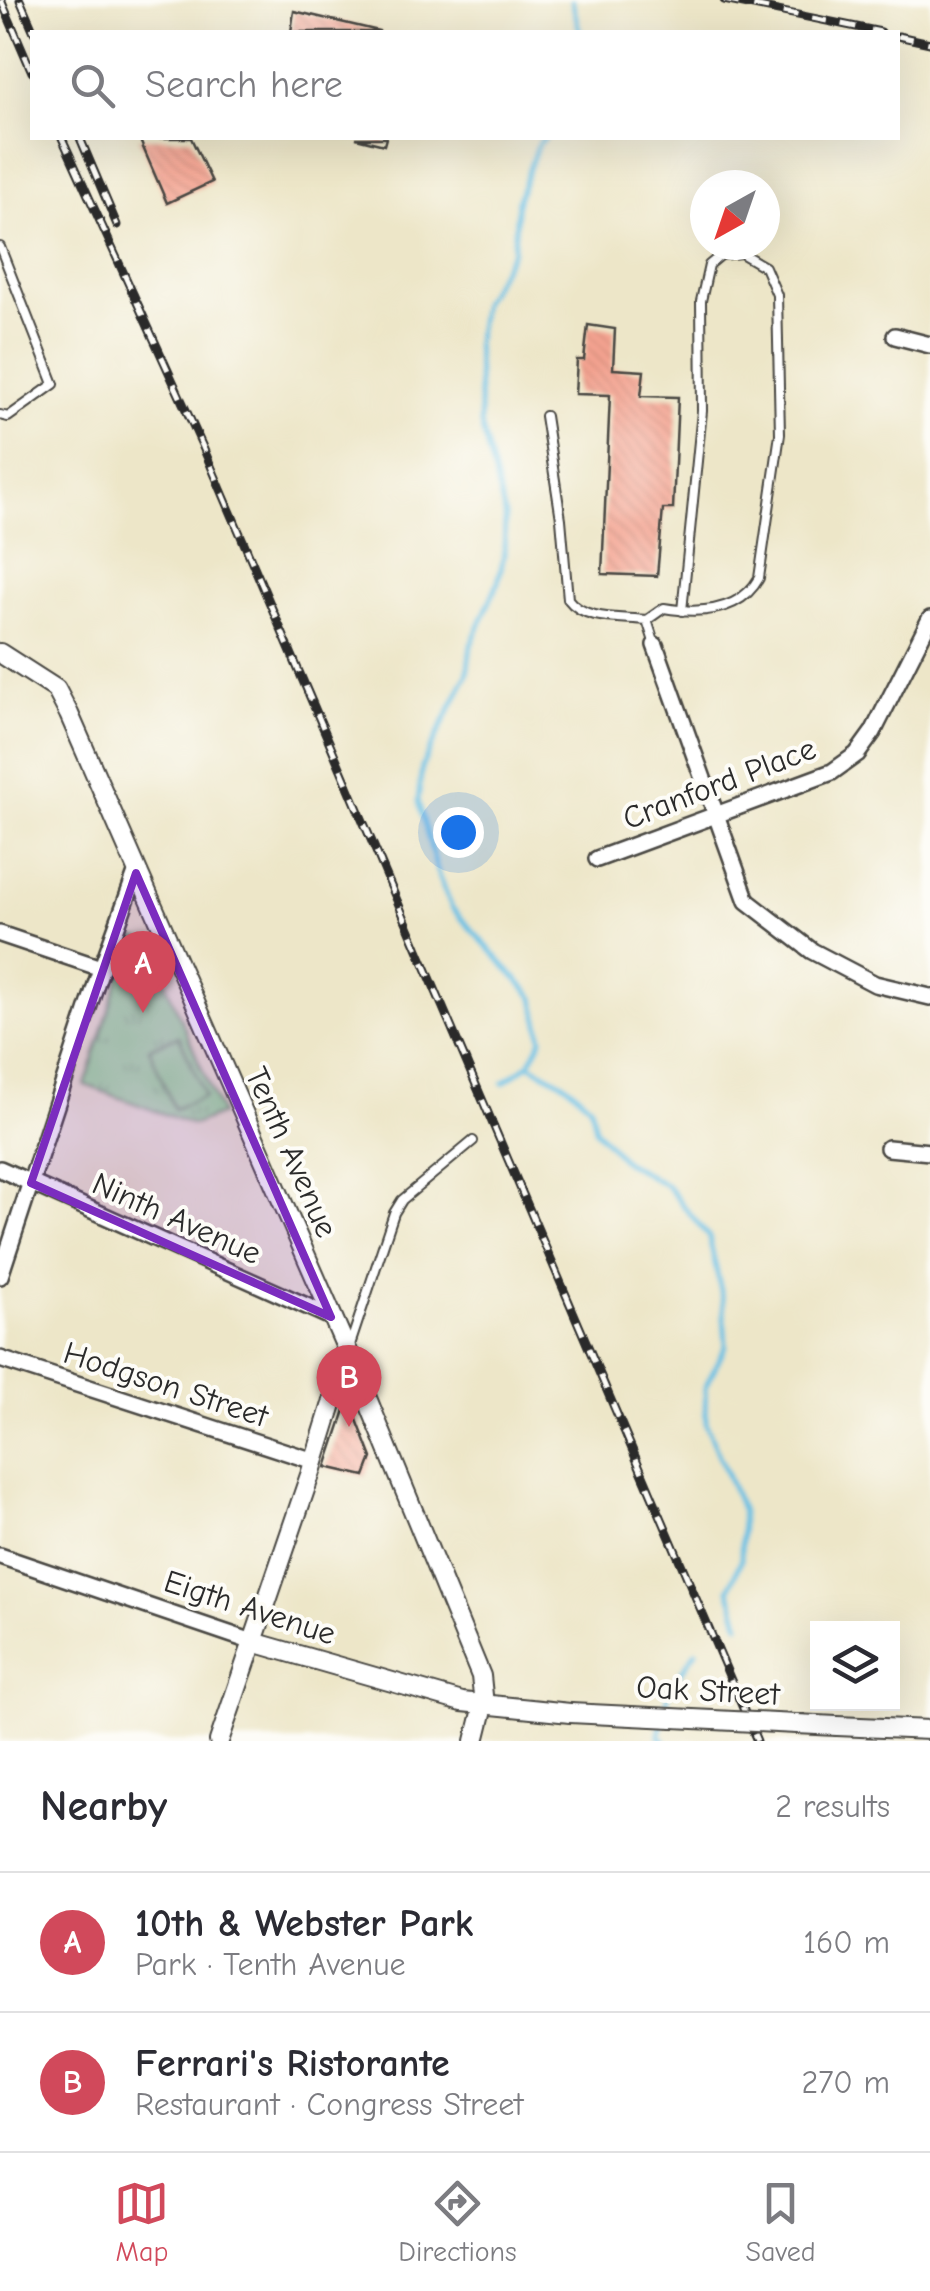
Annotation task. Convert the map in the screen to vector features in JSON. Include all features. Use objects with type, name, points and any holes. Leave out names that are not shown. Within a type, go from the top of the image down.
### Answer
[{"type":"street","points":[[896,336],[930,345]]},
{"type":"street","name":"Cranford Place","points":[[596,859],[832,772],[858,754],[874,732],[930,619]]},
{"type":"street","points":[[655,646],[747,901],[812,952],[874,984],[930,997]]},
{"type":"street","name":"Tenth Avenue","points":[[0,652],[56,689],[348,1352],[481,1676],[484,1705]]},
{"type":"street","points":[[0,1276],[136,873]]},
{"type":"street","points":[[0,934],[102,968]]},
{"type":"street","points":[[888,1148],[930,1152]]},
{"type":"street","name":"Ninth Avenue","points":[[0,1169],[332,1317]]},
{"type":"street","points":[[219,1741],[348,1352]]},
{"type":"street","name":"Hodgson Street","points":[[0,1358],[314,1461]]},
{"type":"street","name":"Eigth Avenue","points":[[0,1556],[253,1642],[443,1698],[484,1705]]},
{"type":"street","points":[[474,1741],[484,1705]]},
{"type":"street","name":"Oak Street","points":[[484,1705],[570,1714],[930,1730]]},
{"type":"lane","points":[[0,247],[54,384],[8,416],[0,415]]},
{"type":"lane","points":[[544,416],[561,519],[568,599],[575,608],[586,614],[646,620],[664,608],[682,611],[734,606],[750,595],[760,578],[780,434],[777,295],[765,268],[741,253],[721,255],[710,265],[701,302],[702,411],[682,611]]},
{"type":"lane","points":[[646,620],[655,646]]},
{"type":"lane","points":[[348,1352],[394,1213],[402,1200],[473,1142]]},
{"type":"highlighted area","points":[[136,873],[331,1317],[31,1183]]},
{"type":"green space","points":[[132,937],[148,941],[221,1114],[193,1125],[85,1085]]},
{"type":"green space","points":[[179,1036],[205,1096],[174,1109],[149,1048]]},
{"type":"building","points":[[294,11],[375,30],[291,30]]},
{"type":"building","points":[[140,140],[192,140],[212,182],[167,203]]},
{"type":"building","points":[[588,325],[615,329],[613,369],[644,371],[641,396],[678,397],[673,509],[663,509],[657,576],[602,574],[610,395],[575,394],[577,360],[584,360]]},
{"type":"building","points":[[346,1407],[352,1407],[372,1458],[365,1476],[326,1467]]},
{"type":"waterway","points":[[572,1],[579,30]]},
{"type":"waterway","points":[[543,140],[518,199],[513,251],[482,303],[476,342],[481,425],[505,515],[504,555],[498,582],[471,645],[467,675],[422,766],[418,801],[439,878],[452,908],[534,998],[542,1039],[529,1064],[567,1085],[590,1105],[595,1129],[624,1161],[667,1186],[709,1237],[723,1300],[726,1346],[705,1387],[706,1424],[742,1511],[741,1560],[729,1589],[740,1624]]},
{"type":"waterway","points":[[503,1083],[529,1064]]},
{"type":"waterway","points":[[665,1741],[659,1736],[669,1689],[696,1651]]},
{"type":"railway","points":[[1,0],[30,67]]},
{"type":"railway","points":[[20,0],[33,30]]},
{"type":"railway","points":[[724,0],[871,30]]},
{"type":"railway","points":[[900,36],[930,43]]},
{"type":"railway","points":[[63,140],[202,445],[757,1741]]},
{"type":"railway","points":[[81,140],[117,225]]},
{"type":"place","name":"10th & Webster Park","points":[[143,1013]]},
{"type":"place","name":"Ferrari's Ristorante","points":[[349,1427]]}]
